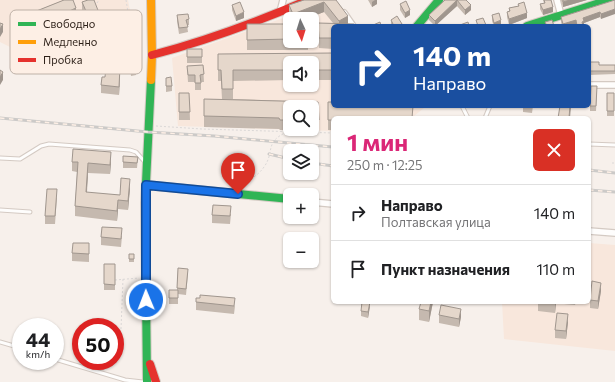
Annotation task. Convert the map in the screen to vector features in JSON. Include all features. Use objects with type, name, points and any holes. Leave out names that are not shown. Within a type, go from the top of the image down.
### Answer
[{"type":"street","points":[[147,382],[146,164],[152,55],[151,0]]},
{"type":"street","points":[[280,12],[283,0]]},
{"type":"street","points":[[286,0],[294,6]]},
{"type":"street","points":[[152,55],[184,47],[228,33],[308,0]]},
{"type":"street","points":[[419,24],[439,0]]},
{"type":"street","points":[[557,0],[561,15]]},
{"type":"street","points":[[533,24],[609,0]]},
{"type":"street","points":[[342,10],[352,24]]},
{"type":"street","points":[[591,85],[615,85]]},
{"type":"street","points":[[146,185],[283,199]]},
{"type":"street","points":[[319,203],[331,204]]},
{"type":"street","points":[[591,231],[615,234]]},
{"type":"street","points":[[147,358],[156,382]]},
{"type":"lane","points":[[0,158],[20,158],[41,146],[58,144],[130,150],[136,152],[146,164]]},
{"type":"lane","points":[[591,144],[615,145]]},
{"type":"lane","points":[[0,210],[30,212]]},
{"type":"lane","points":[[0,342],[12,345]]},
{"type":"lane","points":[[64,362],[125,380],[143,382]]},
{"type":"path","points":[[126,0],[128,10]]},
{"type":"path","points":[[148,126],[283,132]]},
{"type":"path","points":[[319,133],[331,133]]},
{"type":"path","points":[[237,186],[257,175],[265,166],[269,158],[273,142],[283,135]]},
{"type":"path","points":[[115,280],[142,278]]},
{"type":"path","points":[[122,318],[123,279]]},
{"type":"shaded area","points":[[0,0],[128,0],[130,10],[10,10],[10,47],[0,42]]},
{"type":"shaded area","points":[[328,2],[345,24],[331,24],[331,108],[424,108],[414,116],[331,116],[331,131],[319,131],[319,100],[283,100],[283,129],[178,126],[172,58],[283,18],[283,48],[319,48],[319,12],[300,12]]},
{"type":"shaded area","points":[[591,243],[615,245],[615,351],[504,339],[502,304],[591,304]]},
{"type":"building","points":[[64,0],[73,0],[76,8],[72,10],[39,10]]},
{"type":"building","points":[[94,0],[98,10],[86,10],[82,2]]},
{"type":"building","points":[[304,0],[336,0],[348,16],[339,21],[324,2],[298,12],[292,12],[289,5]]},
{"type":"building","points":[[445,0],[457,0],[435,21],[429,15]]},
{"type":"building","points":[[457,0],[466,0],[471,5],[465,10]]},
{"type":"building","points":[[544,0],[551,0],[553,7],[543,10],[540,4],[545,3]]},
{"type":"building","points":[[615,0],[615,9],[583,18],[584,21],[582,22],[582,24],[577,24],[576,20],[563,24],[561,17]]},
{"type":"building","points":[[406,1],[410,10],[405,13],[400,4]]},
{"type":"building","points":[[240,2],[244,12],[236,16],[232,5]]},
{"type":"building","points":[[524,2],[527,13],[509,19],[507,12],[510,11],[509,8],[519,6],[518,4]]},
{"type":"building","points":[[499,13],[501,20],[494,23],[492,15]]},
{"type":"building","points":[[188,14],[189,19],[186,20],[188,27],[179,28],[177,15]]},
{"type":"building","points":[[397,16],[402,24],[393,24],[391,20]]},
{"type":"building","points":[[483,18],[486,24],[477,24],[476,20]]},
{"type":"building","points":[[552,20],[553,24],[546,24],[545,22]]},
{"type":"building","points":[[319,23],[354,24],[331,24],[331,38],[319,38]]},
{"type":"building","points":[[247,24],[283,24],[283,39],[247,40]]},
{"type":"building","points":[[187,49],[202,49],[202,57],[187,57]]},
{"type":"building","points":[[331,53],[331,70],[319,70],[319,56],[283,56],[283,70],[233,70],[233,89],[222,89],[221,70],[218,70],[218,54]]},
{"type":"building","points":[[591,62],[599,62],[599,65],[615,65],[615,71],[591,71]]},
{"type":"building","points":[[203,65],[204,74],[200,75],[201,83],[195,83],[195,75],[188,75],[187,66]]},
{"type":"building","points":[[0,70],[3,72],[0,77]]},
{"type":"building","points":[[105,74],[120,74],[119,87],[101,85],[102,77],[105,77]]},
{"type":"building","points":[[171,77],[172,86],[166,86],[166,78]]},
{"type":"building","points":[[591,86],[597,86],[596,106],[591,106]]},
{"type":"building","points":[[179,93],[189,93],[190,112],[179,112]]},
{"type":"building","points":[[607,93],[614,93],[614,111],[607,111]]},
{"type":"building","points":[[204,99],[283,101],[283,120],[280,120],[279,118],[204,116]]},
{"type":"building","points":[[328,102],[331,102],[331,108],[413,108],[412,116],[331,116],[331,120],[328,120]]},
{"type":"building","points":[[560,108],[570,108],[569,116],[558,116]]},
{"type":"building","points":[[73,149],[111,152],[110,165],[88,163],[86,192],[120,195],[121,178],[130,179],[128,201],[118,200],[117,211],[75,206],[78,162],[72,162]]},
{"type":"building","points":[[123,156],[138,157],[137,163],[123,162]]},
{"type":"building","points":[[47,189],[57,189],[55,216],[45,216]]},
{"type":"building","points":[[213,205],[231,206],[230,216],[212,215]]},
{"type":"building","points":[[102,227],[122,228],[121,239],[101,237]]},
{"type":"building","points":[[73,243],[89,243],[89,254],[72,253]]},
{"type":"building","points":[[129,254],[134,254],[134,259],[129,259]]},
{"type":"building","points":[[104,264],[115,264],[115,285],[104,284]]},
{"type":"building","points":[[178,268],[188,269],[186,289],[177,288]]},
{"type":"building","points":[[592,281],[601,283],[598,301],[591,300]]},
{"type":"building","points":[[169,290],[178,290],[178,298],[169,298]]},
{"type":"building","points":[[200,295],[235,298],[234,306],[196,302],[196,298],[200,298]]},
{"type":"building","points":[[362,304],[370,304],[368,312],[361,311]]},
{"type":"building","points":[[420,304],[431,304],[429,311],[419,309]]},
{"type":"building","points":[[441,305],[461,309],[459,319],[439,315]]},
{"type":"building","points":[[557,313],[568,314],[566,331],[555,330]]},
{"type":"railway","points":[[0,118],[331,147]]},
{"type":"railway","points":[[269,154],[283,157]]},
{"type":"railway","points":[[319,164],[331,166]]},
{"type":"railway","points":[[591,170],[615,173]]},
{"type":"railway","points":[[591,190],[615,192]]},
{"type":"traffic: fast","points":[[419,24],[439,0]]},
{"type":"traffic: fast","points":[[533,24],[609,0]]},
{"type":"traffic: fast","points":[[147,382],[145,203],[151,80]]},
{"type":"traffic: fast","points":[[146,185],[283,198]]},
{"type":"traffic: slow","points":[[151,0],[151,80]]},
{"type":"traffic: jam","points":[[152,55],[192,44],[270,16],[308,0]]},
{"type":"traffic: jam","points":[[150,364],[156,382]]},
{"type":"route","points":[[146,300],[146,185],[238,194]]}]
